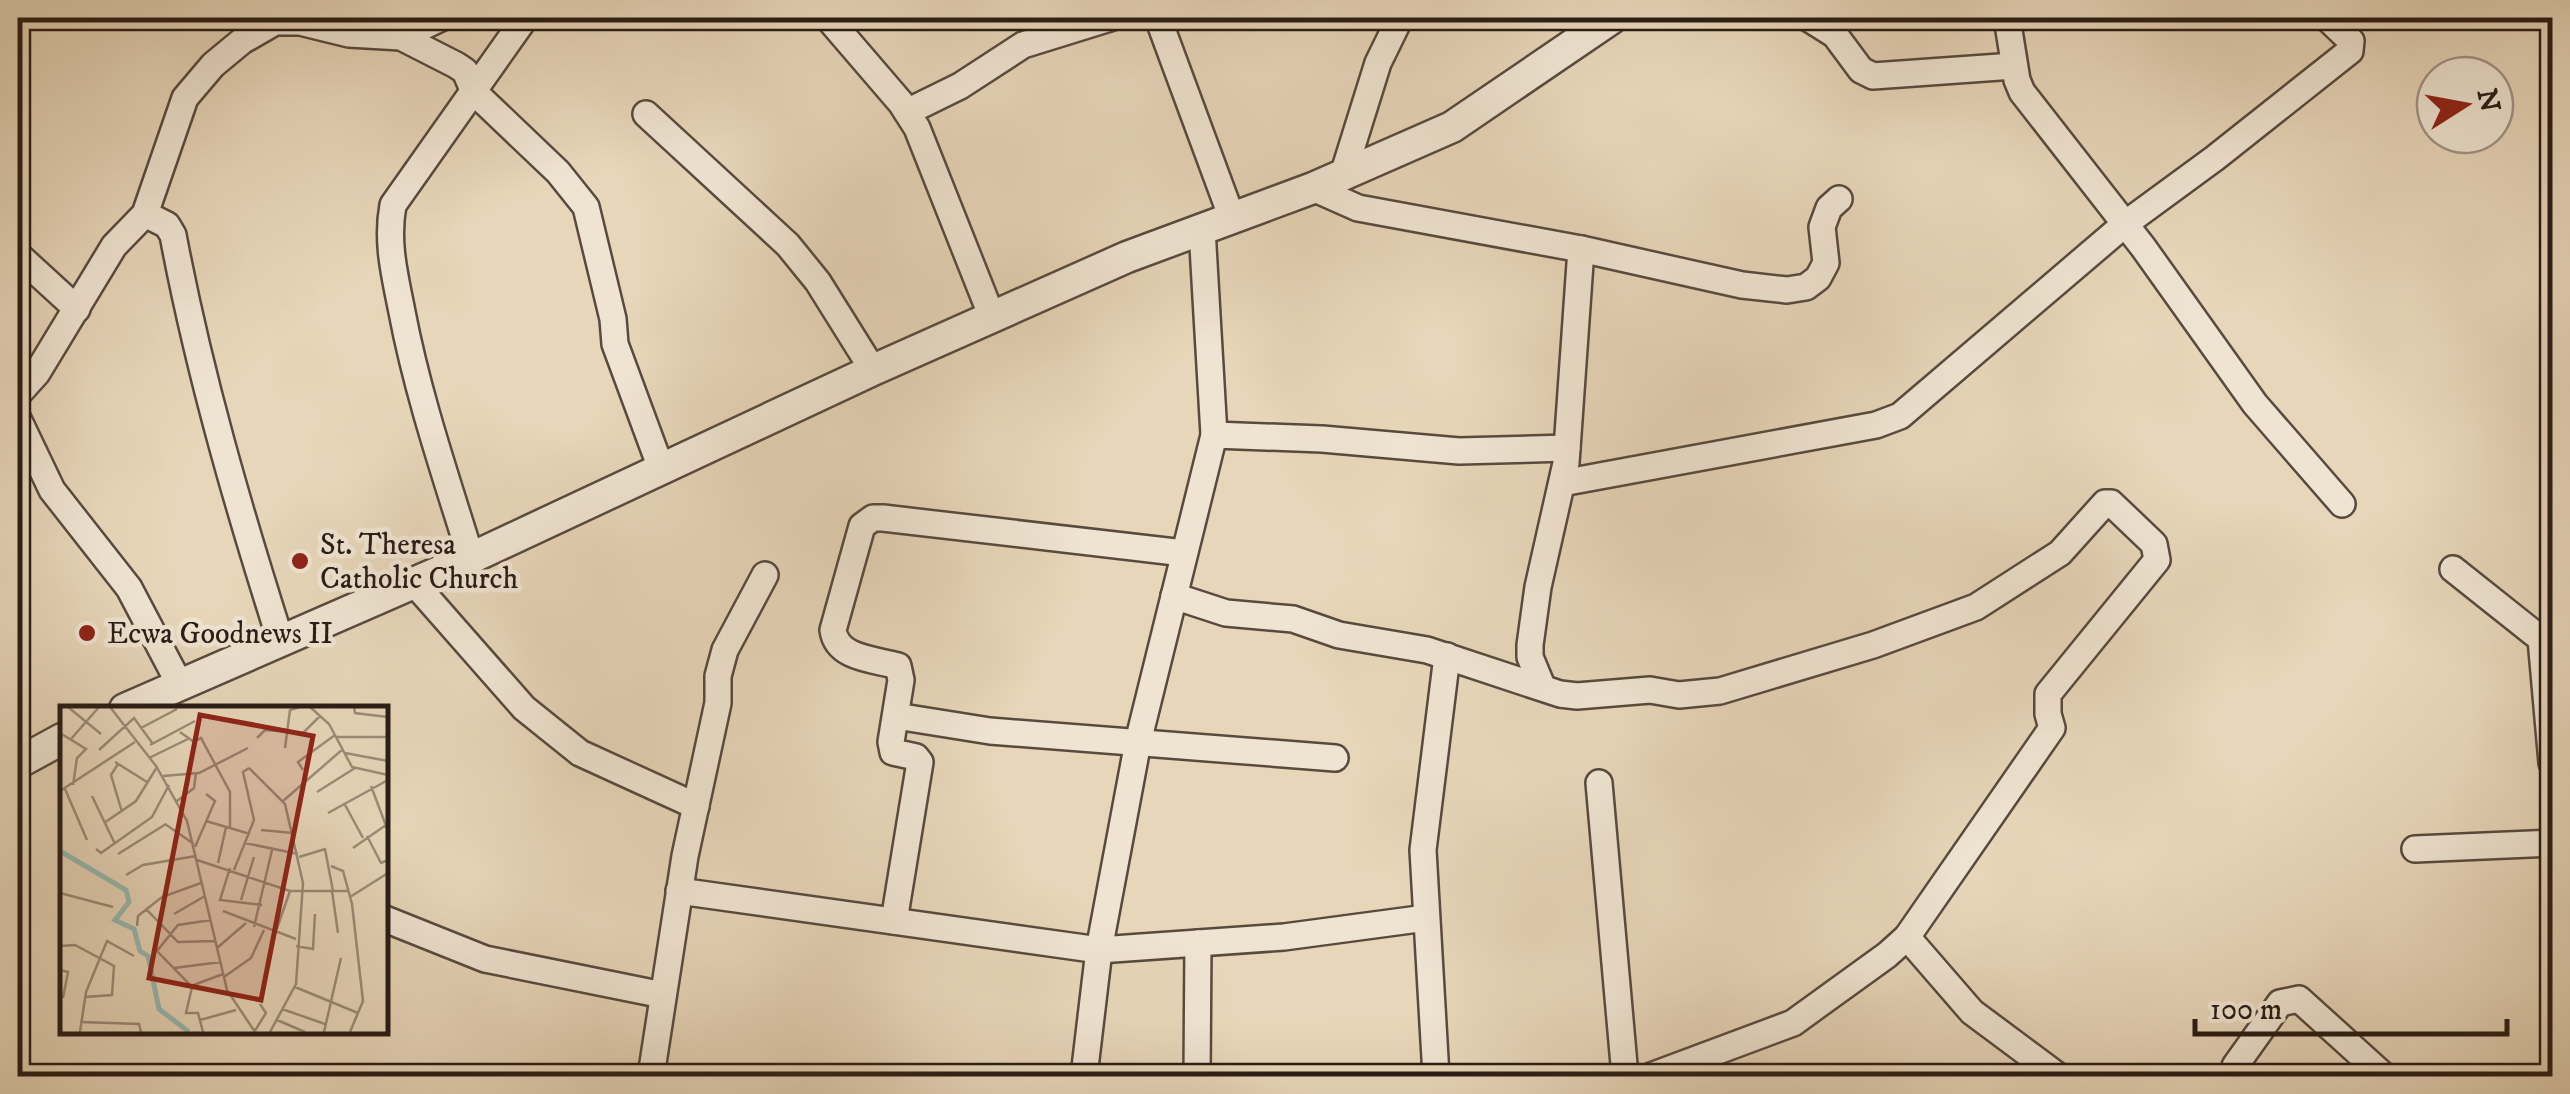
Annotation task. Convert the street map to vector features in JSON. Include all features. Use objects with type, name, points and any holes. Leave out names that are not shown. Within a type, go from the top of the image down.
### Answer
[{"type":"street","points":[[401,38],[441,18]]},
{"type":"street","points":[[471,558],[416,380],[389,246],[393,206],[526,18]]},
{"type":"street","points":[[828,18],[917,128],[992,317]]},
{"type":"street","points":[[907,112],[960,86],[1023,45],[1110,18]]},
{"type":"street","points":[[1158,18],[1232,218]]},
{"type":"street","points":[[1343,175],[1378,63],[1400,18]]},
{"type":"street","points":[[141,706],[180,684],[415,584],[1127,257],[1313,188],[1452,127],[1612,18]]},
{"type":"street","points":[[1808,18],[1835,35],[1861,70],[1873,76],[2014,66]]},
{"type":"street","points":[[2007,18],[2022,92],[2255,404],[2342,504]]},
{"type":"street","points":[[1562,483],[1876,425],[1900,416],[2124,224],[2215,158],[2350,50],[2350,41],[2327,18]]},
{"type":"street","points":[[18,394],[37,373],[114,246],[145,214],[185,98],[213,64],[242,41],[275,22],[300,22],[349,34],[401,38],[465,72],[474,92],[558,172],[586,207],[613,319],[615,344],[662,471]]},
{"type":"street","points":[[646,114],[788,245],[818,282],[874,370]]},
{"type":"street","points":[[1313,188],[1358,208],[1582,249],[1742,285],[1787,290],[1806,287],[1818,278],[1826,263],[1822,227],[1829,208],[1839,198]]},
{"type":"street","points":[[145,214],[167,225],[172,235],[230,482],[280,642]]},
{"type":"street","points":[[1084,1076],[1099,950],[1138,742],[1214,435],[1202,229]]},
{"type":"street","points":[[1542,686],[1530,657],[1530,645],[1538,586],[1567,448],[1582,249]]},
{"type":"street","points":[[18,256],[76,309]]},
{"type":"street","points":[[18,419],[52,490],[129,588],[180,684]]},
{"type":"street","points":[[1214,435],[1322,439],[1459,451],[1567,448]]},
{"type":"street","points":[[1174,596],[1226,613],[1293,619],[1339,635],[1447,656],[1560,694],[1644,690],[1679,694],[1720,691],[1976,607],[2060,554],[2100,506],[2112,503],[2154,544],[2157,560],[2048,694],[2052,728],[1907,937],[1793,1023],[1651,1076]]},
{"type":"street","points":[[894,921],[920,762],[916,757],[893,752],[902,680],[898,666],[844,652],[835,641],[833,630],[862,526],[873,518],[1184,553]]},
{"type":"street","points":[[2453,569],[2541,639],[2552,763]]},
{"type":"street","points":[[651,1076],[679,890],[718,704],[718,676],[725,650],[765,575]]},
{"type":"street","points":[[415,584],[524,708],[580,753],[696,806]]},
{"type":"street","points":[[1436,1076],[1423,850],[1447,656]]},
{"type":"street","points":[[896,716],[990,731],[1334,758]]},
{"type":"street","points":[[18,763],[60,741]]},
{"type":"street","points":[[1599,783],[1625,1076]]},
{"type":"street","points":[[2414,849],[2552,843]]},
{"type":"street","points":[[679,890],[1099,950],[1284,937],[1426,918]]},
{"type":"street","points":[[388,919],[485,958],[663,995]]},
{"type":"street","points":[[1907,937],[1972,1012],[2058,1076]]},
{"type":"street","points":[[1197,1076],[1198,943]]},
{"type":"street","points":[[2235,1066],[2280,1002],[2299,999],[2384,1076]]},
{"type":"place","name":"St. Theresa Catholic Church","points":[[300,561]]},
{"type":"place","name":"Ecwa Goodnews II","points":[[87,633]]}]
